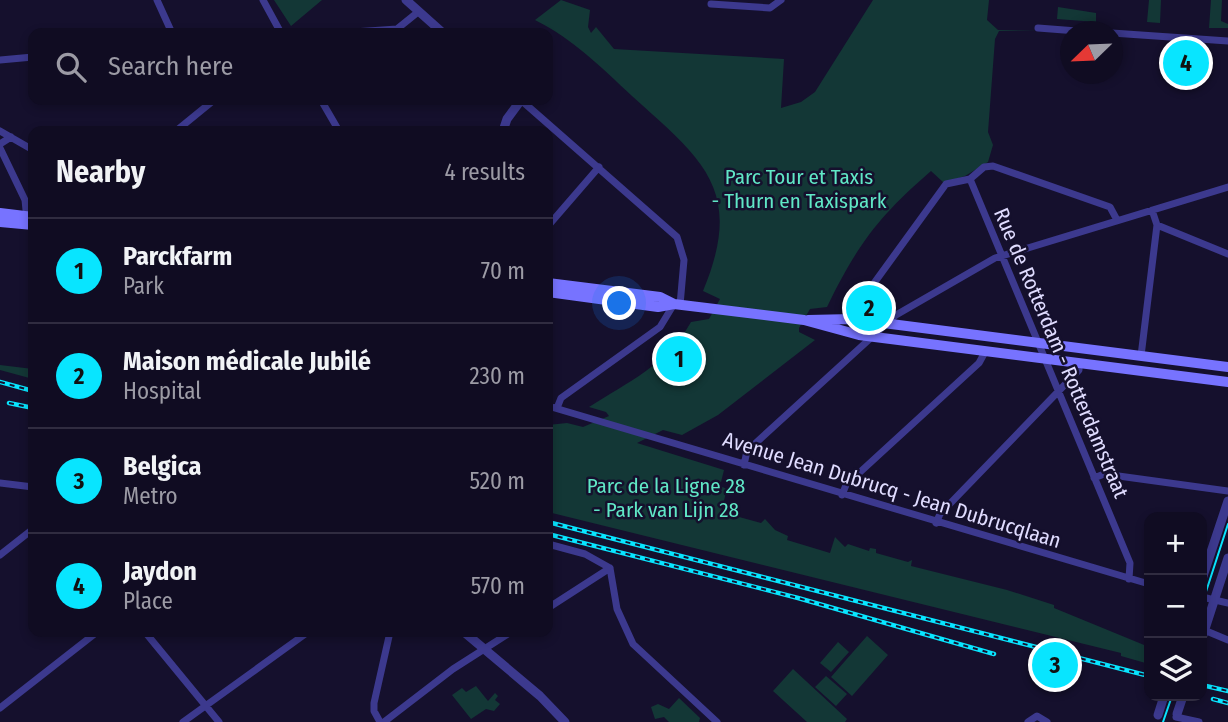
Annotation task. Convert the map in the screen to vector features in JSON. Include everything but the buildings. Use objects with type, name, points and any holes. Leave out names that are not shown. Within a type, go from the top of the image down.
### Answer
[{"type":"main road","points":[[0,213],[28,220]]},
{"type":"main road","points":[[0,222],[28,221]]},
{"type":"main road","points":[[553,284],[660,297],[677,304],[804,320],[852,319],[1228,367]]},
{"type":"main road","points":[[553,293],[658,307],[677,304]]},
{"type":"main road","points":[[804,320],[839,332],[871,337],[1228,382]]},
{"type":"street","points":[[157,0],[170,28]]},
{"type":"street","points":[[263,0],[278,28]]},
{"type":"street","points":[[406,0],[437,28]]},
{"type":"street","points":[[711,4],[770,8],[780,1]]},
{"type":"street","points":[[398,28],[418,12]]},
{"type":"street","points":[[1038,28],[1060,30]]},
{"type":"street","points":[[1123,34],[1228,41]]},
{"type":"street","points":[[0,60],[28,57]]},
{"type":"street","points":[[182,126],[208,105]]},
{"type":"street","points":[[324,105],[337,126]]},
{"type":"street","points":[[505,126],[517,105]]},
{"type":"street","points":[[527,105],[552,126]]},
{"type":"street","points":[[553,127],[665,224],[681,242],[685,265],[677,304],[660,327],[561,398],[557,408]]},
{"type":"street","points":[[0,131],[28,147]]},
{"type":"street","points":[[10,137],[0,146],[25,200],[28,213]]},
{"type":"street","points":[[852,319],[856,308],[946,184],[970,179],[984,167],[993,166],[1110,206],[1117,220]]},
{"type":"street","points":[[553,220],[600,167]]},
{"type":"street","name":"Rue de Rotterdam - Rotterdamstraat","points":[[970,179],[1131,566],[1129,579]]},
{"type":"street","points":[[744,464],[747,451],[900,313],[1002,255],[1228,187]]},
{"type":"street","points":[[1141,356],[1157,225],[1152,210]]},
{"type":"street","points":[[1157,225],[1228,254]]},
{"type":"street","points":[[842,495],[846,485],[979,363],[985,352]]},
{"type":"street","points":[[936,523],[940,514],[1079,370],[1079,363]]},
{"type":"street","name":"Avenue Jean Dubrucq - Jean Dubrucqlaan","points":[[553,407],[1144,583]]},
{"type":"street","points":[[1094,478],[1104,474],[1228,491]]},
{"type":"street","points":[[0,483],[28,487]]},
{"type":"street","points":[[1203,575],[1228,501]]},
{"type":"street","points":[[0,555],[28,533]]},
{"type":"street","points":[[553,545],[585,554],[610,568]]},
{"type":"street","points":[[1207,622],[1228,558]]},
{"type":"street","points":[[553,605],[610,568]]},
{"type":"street","points":[[610,568],[617,609],[633,644],[716,722]]},
{"type":"street","points":[[1207,598],[1228,603]]},
{"type":"street","points":[[1207,635],[1226,638]]},
{"type":"street","points":[[0,708],[91,637]]},
{"type":"street","points":[[149,637],[219,722]]},
{"type":"street","points":[[183,722],[301,637]]},
{"type":"street","points":[[389,637],[374,703],[374,711],[382,722],[503,637]]},
{"type":"street","points":[[470,637],[540,696],[565,722]]},
{"type":"street","points":[[1156,719],[1162,701]]},
{"type":"street","points":[[1181,701],[1176,718],[1199,722]]},
{"type":"street","points":[[1028,722],[1037,716],[1047,722]]},
{"type":"green space","points":[[274,0],[322,0],[291,26]]},
{"type":"green space","name":"Parc Tour et Taxis - Thurn en Taxispark","points":[[561,0],[590,10],[588,27],[591,33],[596,27],[614,49],[784,59],[781,108],[801,102],[815,92],[873,0],[989,0],[987,20],[998,30],[1038,31],[999,31],[995,39],[988,132],[993,145],[988,162],[965,176],[944,183],[931,171],[883,217],[859,249],[827,307],[810,309],[799,328],[799,332],[815,340],[718,415],[682,435],[663,430],[637,443],[724,470],[720,486],[727,489],[721,512],[761,523],[765,519],[775,530],[788,536],[787,540],[830,553],[835,537],[845,547],[848,544],[869,551],[870,548],[876,549],[876,553],[908,562],[912,560],[911,566],[1007,590],[1054,605],[1054,608],[1144,645],[1144,663],[1121,656],[1121,653],[553,513],[553,424],[567,423],[583,427],[609,416],[606,412],[589,407],[658,361],[691,322],[709,319],[720,299],[703,291],[715,256],[720,227],[718,202],[710,180],[697,159],[609,75],[553,28],[535,20]]},
{"type":"green space","points":[[1149,0],[1161,0],[1160,23],[1147,22]]},
{"type":"green space","points":[[1211,0],[1222,0],[1221,21],[1228,24],[1228,28],[1209,28]]},
{"type":"green space","points":[[1058,7],[1096,13],[1096,21],[1057,19]]},
{"type":"green space","points":[[0,365],[28,368],[28,378],[0,370]]},
{"type":"green space","points":[[867,636],[888,655],[852,696],[831,677]]},
{"type":"green space","points":[[838,642],[849,652],[831,672],[820,663]]},
{"type":"green space","points":[[793,669],[847,719],[845,722],[807,722],[773,691]]},
{"type":"green space","points":[[826,676],[847,694],[836,706],[815,687]]},
{"type":"green space","points":[[476,686],[488,701],[495,693],[498,696],[495,700],[500,704],[494,711],[486,709],[471,719],[452,695],[462,688],[466,692]]},
{"type":"green space","points":[[679,698],[700,718],[699,722],[669,722],[664,717],[655,719],[651,707],[658,704],[669,709]]},
{"type":"tram line","points":[[1207,589],[1228,524]]},
{"type":"tram line","points":[[1163,722],[1170,701]]},
{"type":"railway","points":[[0,382],[28,390]]},
{"type":"railway","points":[[9,403],[28,407]]},
{"type":"railway","points":[[553,523],[1144,675]]},
{"type":"railway","points":[[553,535],[798,598],[994,654]]},
{"type":"railway","points":[[1207,686],[1228,691]]},
{"type":"railway","points":[[1213,699],[1228,703]]},
{"type":"place","name":"Jaydon","points":[[1186,63]]},
{"type":"place","name":"Maison médicale Jubilé","points":[[869,308]]},
{"type":"place","name":"Parckfarm","points":[[679,359]]},
{"type":"place","name":"Belgica","points":[[1055,665]]},
{"type":"park label","name":"Parc de la Ligne 28 - Park van Lijn 28","points":[[666,498]]}]
